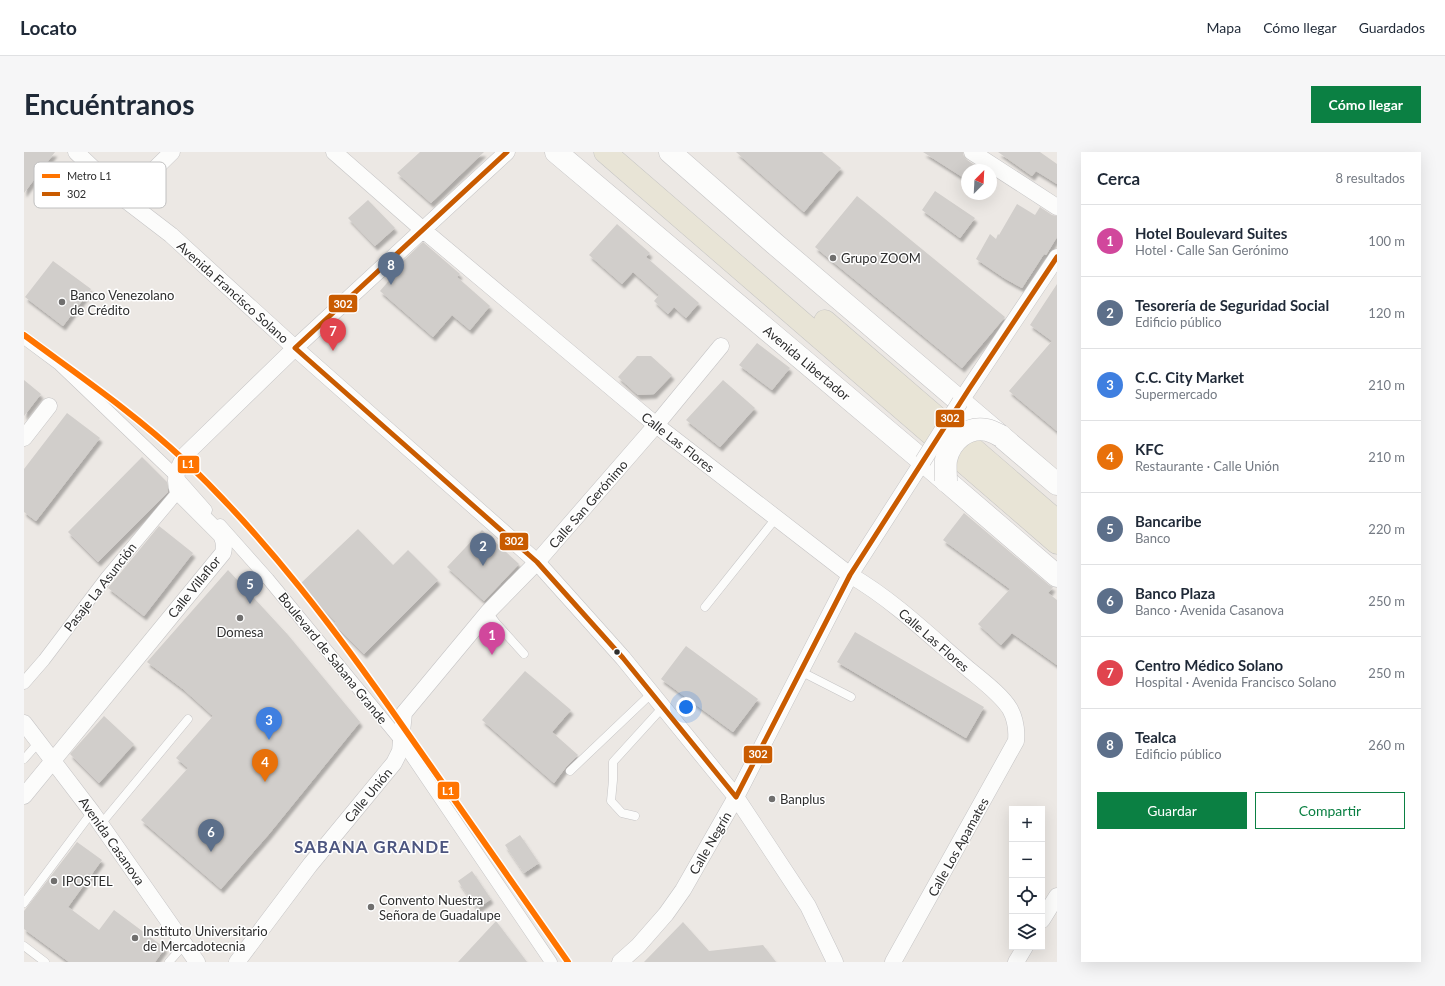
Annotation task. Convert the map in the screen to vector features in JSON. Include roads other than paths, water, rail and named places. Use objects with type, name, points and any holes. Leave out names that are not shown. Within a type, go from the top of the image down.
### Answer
[{"type":"main road","name":"Avenida Libertador","points":[[556,152],[923,461],[1057,576]]},
{"type":"main road","name":"Avenida Libertador","points":[[606,152],[1057,543]]},
{"type":"main road","points":[[628,152],[1057,521]]},
{"type":"main road","points":[[670,152],[781,249],[1057,484]]},
{"type":"main road","points":[[946,481],[946,459],[948,452],[958,438],[966,432],[981,430],[987,430],[1001,436]]},
{"type":"street","name":"Avenida Francisco Solano","points":[[76,152],[87,162]]},
{"type":"street","points":[[162,162],[172,152]]},
{"type":"street","name":"Calle Las Flores","points":[[334,152],[422,229],[656,425],[850,575],[867,585],[905,614],[996,694],[1010,709],[1018,730]]},
{"type":"street","points":[[178,492],[176,476],[185,455],[295,348],[507,152]]},
{"type":"street","points":[[972,152],[1057,207]]},
{"type":"street","name":"Avenida Francisco Solano","points":[[136,208],[171,235],[295,348],[537,562],[623,658],[736,797],[808,906],[835,962]]},
{"type":"street","points":[[960,402],[1057,257]]},
{"type":"street","name":"Boulevard de Sabana Grande","points":[[24,338],[59,364],[176,476],[268,579],[402,742],[551,962]]},
{"type":"street","name":"Calle San Gerónimo","points":[[404,713],[488,612],[537,562],[656,425],[721,346]]},
{"type":"street","name":"Calle Negrín","points":[[620,962],[643,940],[666,914],[679,896],[736,797],[850,575],[960,402]]},
{"type":"street","points":[[24,438],[49,406]]},
{"type":"street","name":"Pasaje La Asunción","points":[[24,683],[44,660],[106,578],[178,492]]},
{"type":"street","name":"Calle Villaflor","points":[[24,796],[223,553],[224,541],[221,534],[178,492]]},
{"type":"street","name":"Calle Unión","points":[[237,962],[310,865],[394,763],[400,751],[402,742],[404,713]]},
{"type":"street","name":"Avenida Casanova","points":[[24,723],[54,760],[96,818],[191,956]]},
{"type":"street","name":"Calle Los Apamates","points":[[893,962],[1012,750],[1016,742],[1018,730]]},
{"type":"street","points":[[1045,915],[1057,896]]},
{"type":"street","points":[[1016,962],[1023,950]]},
{"type":"lane","points":[[705,608],[776,518]]},
{"type":"lane","points":[[488,612],[524,654]]},
{"type":"lane","points":[[800,671],[850,697]]},
{"type":"lane","points":[[570,771],[652,693]]},
{"type":"lane","points":[[635,816],[622,813],[611,801],[613,780],[612,762],[663,707]]},
{"type":"lane","points":[[24,903],[96,818],[188,719]]},
{"type":"lane","points":[[24,759],[39,742]]},
{"type":"lane","points":[[24,946],[45,962]]},
{"type":"lane","points":[[169,962],[191,956]]},
{"type":"metro line","name":"L1","points":[[24,335],[105,395],[164,442],[183,459],[244,521],[327,622],[379,692],[568,962]]},
{"type":"place","name":"Grupo ZOOM","points":[[833,258]]},
{"type":"place","name":"Tealca","points":[[391,285]]},
{"type":"place","name":"Banco Venezolano de Crédito","points":[[62,302]]},
{"type":"place","name":"Centro Médico Solano","points":[[333,351]]},
{"type":"place","name":"Tesorería de Seguridad Social","points":[[483,566]]},
{"type":"place","name":"Bancaribe","points":[[250,604]]},
{"type":"place","name":"Domesa","points":[[240,618]]},
{"type":"place","name":"Hotel Boulevard Suites","points":[[492,655]]},
{"type":"place","name":"C.C. City Market","points":[[269,740]]},
{"type":"place","name":"KFC","points":[[265,782]]},
{"type":"place","name":"Banplus","points":[[772,799]]},
{"type":"place","name":"Banco Plaza","points":[[211,852]]},
{"type":"place","name":"IPOSTEL","points":[[54,881]]},
{"type":"place","name":"Convento Nuestra Señora de Guadalupe","points":[[371,907]]},
{"type":"place","name":"Instituto Universitario de Mercadotecnia","points":[[135,938]]},
{"type":"district","name":"SABANA GRANDE","points":[[372,847]]}]
